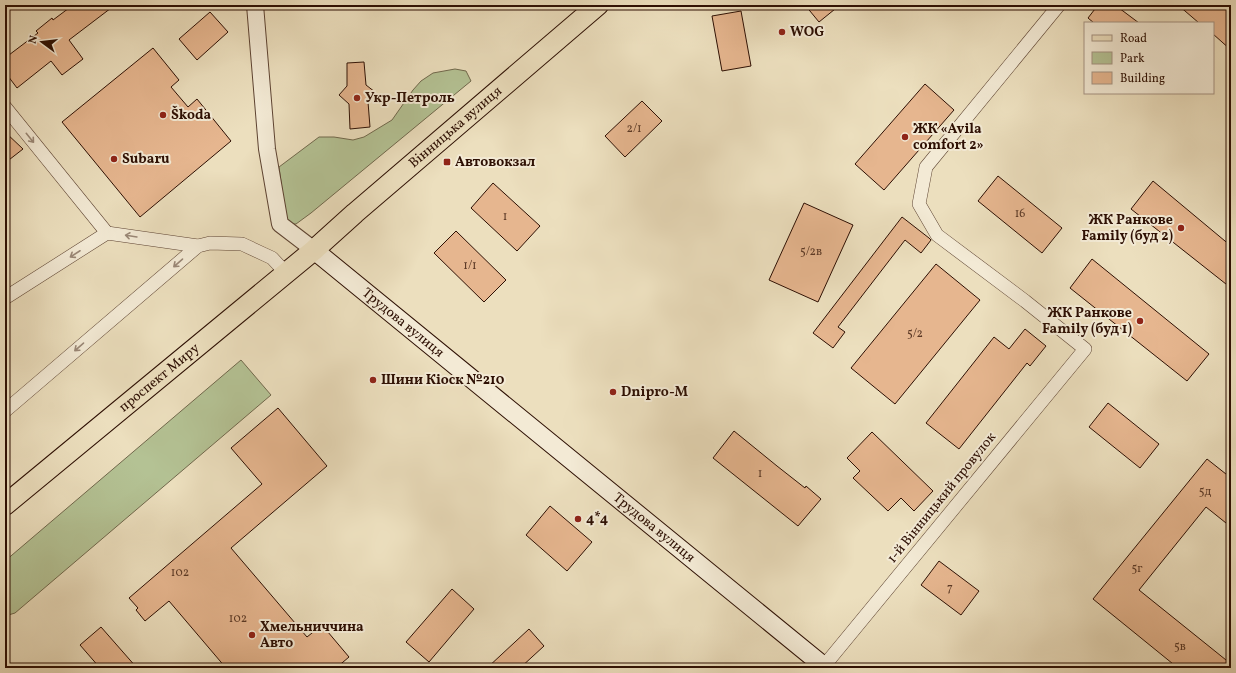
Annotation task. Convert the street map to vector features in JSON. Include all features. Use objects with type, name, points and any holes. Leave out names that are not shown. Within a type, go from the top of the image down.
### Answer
[{"type":"main road","name":"Вінницька вулиця","points":[[314,250],[355,213],[598,5]]},
{"type":"main road","name":"проспект Миру","points":[[5,505],[314,250]]},
{"type":"main road","name":"Трудова вулиця","points":[[314,250],[825,667]]},
{"type":"street","name":"Трудова вулиця","points":[[255,5],[267,149],[280,224],[314,250]]},
{"type":"street","name":"1-й Вінницький провулок","points":[[825,667],[1085,349],[1025,301],[937,235],[919,204],[926,167],[1059,5]]},
{"type":"street","points":[[5,107],[107,233]]},
{"type":"street","points":[[5,298],[107,233],[204,244],[242,244],[272,258],[286,273]]},
{"type":"street","points":[[5,411],[204,244]]},
{"type":"green space","points":[[455,69],[466,71],[471,81],[311,213],[296,224],[291,224],[286,220],[279,167],[319,137],[334,137],[353,140],[364,137],[392,120],[421,81],[433,73]]},
{"type":"green space","points":[[241,360],[271,395],[15,613],[5,616],[5,561]]},
{"type":"building","points":[[73,5],[115,5],[69,40],[83,59],[62,75],[51,61],[17,88],[5,72],[5,58],[38,33],[36,31],[52,18],[53,20]]},
{"type":"building","points":[[805,5],[840,5],[819,22]]},
{"type":"building","points":[[1098,5],[1115,5],[1138,22],[1093,22],[1088,18]]},
{"type":"building","points":[[1178,5],[1220,5],[1231,14],[1231,50],[1214,35],[1214,22],[1198,22]]},
{"type":"building","points":[[741,11],[751,66],[722,71],[712,16]]},
{"type":"building","points":[[210,12],[228,32],[197,60],[179,39]]},
{"type":"building","points":[[153,48],[179,80],[171,87],[188,107],[197,99],[231,141],[140,217],[62,122]]},
{"type":"building","name":"Укр-Петроль","points":[[364,62],[366,85],[375,92],[368,102],[370,127],[350,129],[349,104],[339,95],[347,86],[347,63]]},
{"type":"building","name":"ЖК «Avila comfort 2»","points":[[925,84],[954,110],[884,190],[855,164]]},
{"type":"building","points":[[642,101],[662,121],[625,157],[605,136]]},
{"type":"building","points":[[5,132],[23,149],[5,163]]},
{"type":"building","points":[[998,176],[1062,228],[1042,253],[978,201]]},
{"type":"building","name":"ЖК Ранкове Family (буд 2)","points":[[1153,181],[1231,246],[1231,288],[1131,209]]},
{"type":"building","points":[[493,183],[540,226],[517,251],[471,208]]},
{"type":"building","points":[[804,203],[853,225],[818,302],[769,280]]},
{"type":"building","points":[[902,217],[931,240],[921,253],[905,240],[838,327],[845,332],[833,348],[813,333]]},
{"type":"building","points":[[456,231],[506,280],[484,302],[434,253]]},
{"type":"building","name":"ЖК Ранкове Family (буд 1)","points":[[1092,259],[1209,354],[1187,381],[1070,288]]},
{"type":"building","points":[[936,264],[980,300],[895,404],[851,368]]},
{"type":"building","points":[[1025,329],[1046,346],[1030,366],[1027,363],[959,449],[926,423],[994,337],[1009,349]]},
{"type":"building","points":[[1108,403],[1159,444],[1140,468],[1089,427]]},
{"type":"building","points":[[278,408],[327,466],[231,548],[307,637],[322,625],[349,657],[336,668],[226,668],[169,601],[145,621],[136,610],[138,608],[129,598],[262,484],[231,448]]},
{"type":"building","points":[[734,431],[821,499],[798,526],[713,458]]},
{"type":"building","points":[[872,432],[933,491],[914,511],[901,498],[888,511],[853,478],[860,471],[847,458]]},
{"type":"building","points":[[1207,459],[1231,478],[1231,527],[1206,507],[1139,590],[1231,664],[1231,668],[1178,668],[1093,599]]},
{"type":"building","points":[[550,506],[592,542],[567,571],[526,535]]},
{"type":"building","points":[[939,561],[979,591],[961,615],[921,585]]},
{"type":"building","points":[[452,589],[474,609],[429,662],[406,642]]},
{"type":"building","points":[[101,627],[137,668],[100,668],[80,645]]},
{"type":"building","points":[[529,629],[544,646],[520,668],[487,668]]},
{"type":"place","name":"WOG","points":[[782,32]]},
{"type":"place","name":"Укр-Петроль","points":[[357,98]]},
{"type":"place","name":"Škoda","points":[[163,115]]},
{"type":"place","name":"ЖК «Avila comfort 2»","points":[[905,137]]},
{"type":"place","name":"Subaru","points":[[114,159]]},
{"type":"place","name":"Автовокзал","points":[[447,162]]},
{"type":"place","name":"ЖК Ранкове Family (буд 2)","points":[[1181,228]]},
{"type":"place","name":"ЖК Ранкове Family (буд 1)","points":[[1140,321]]},
{"type":"place","name":"Шини Кіоск №210","points":[[373,380]]},
{"type":"place","name":"Dnipro-M","points":[[613,392]]},
{"type":"place","name":"4*4","points":[[578,519]]},
{"type":"place","name":"Хмельниччина Авто","points":[[252,635]]}]
